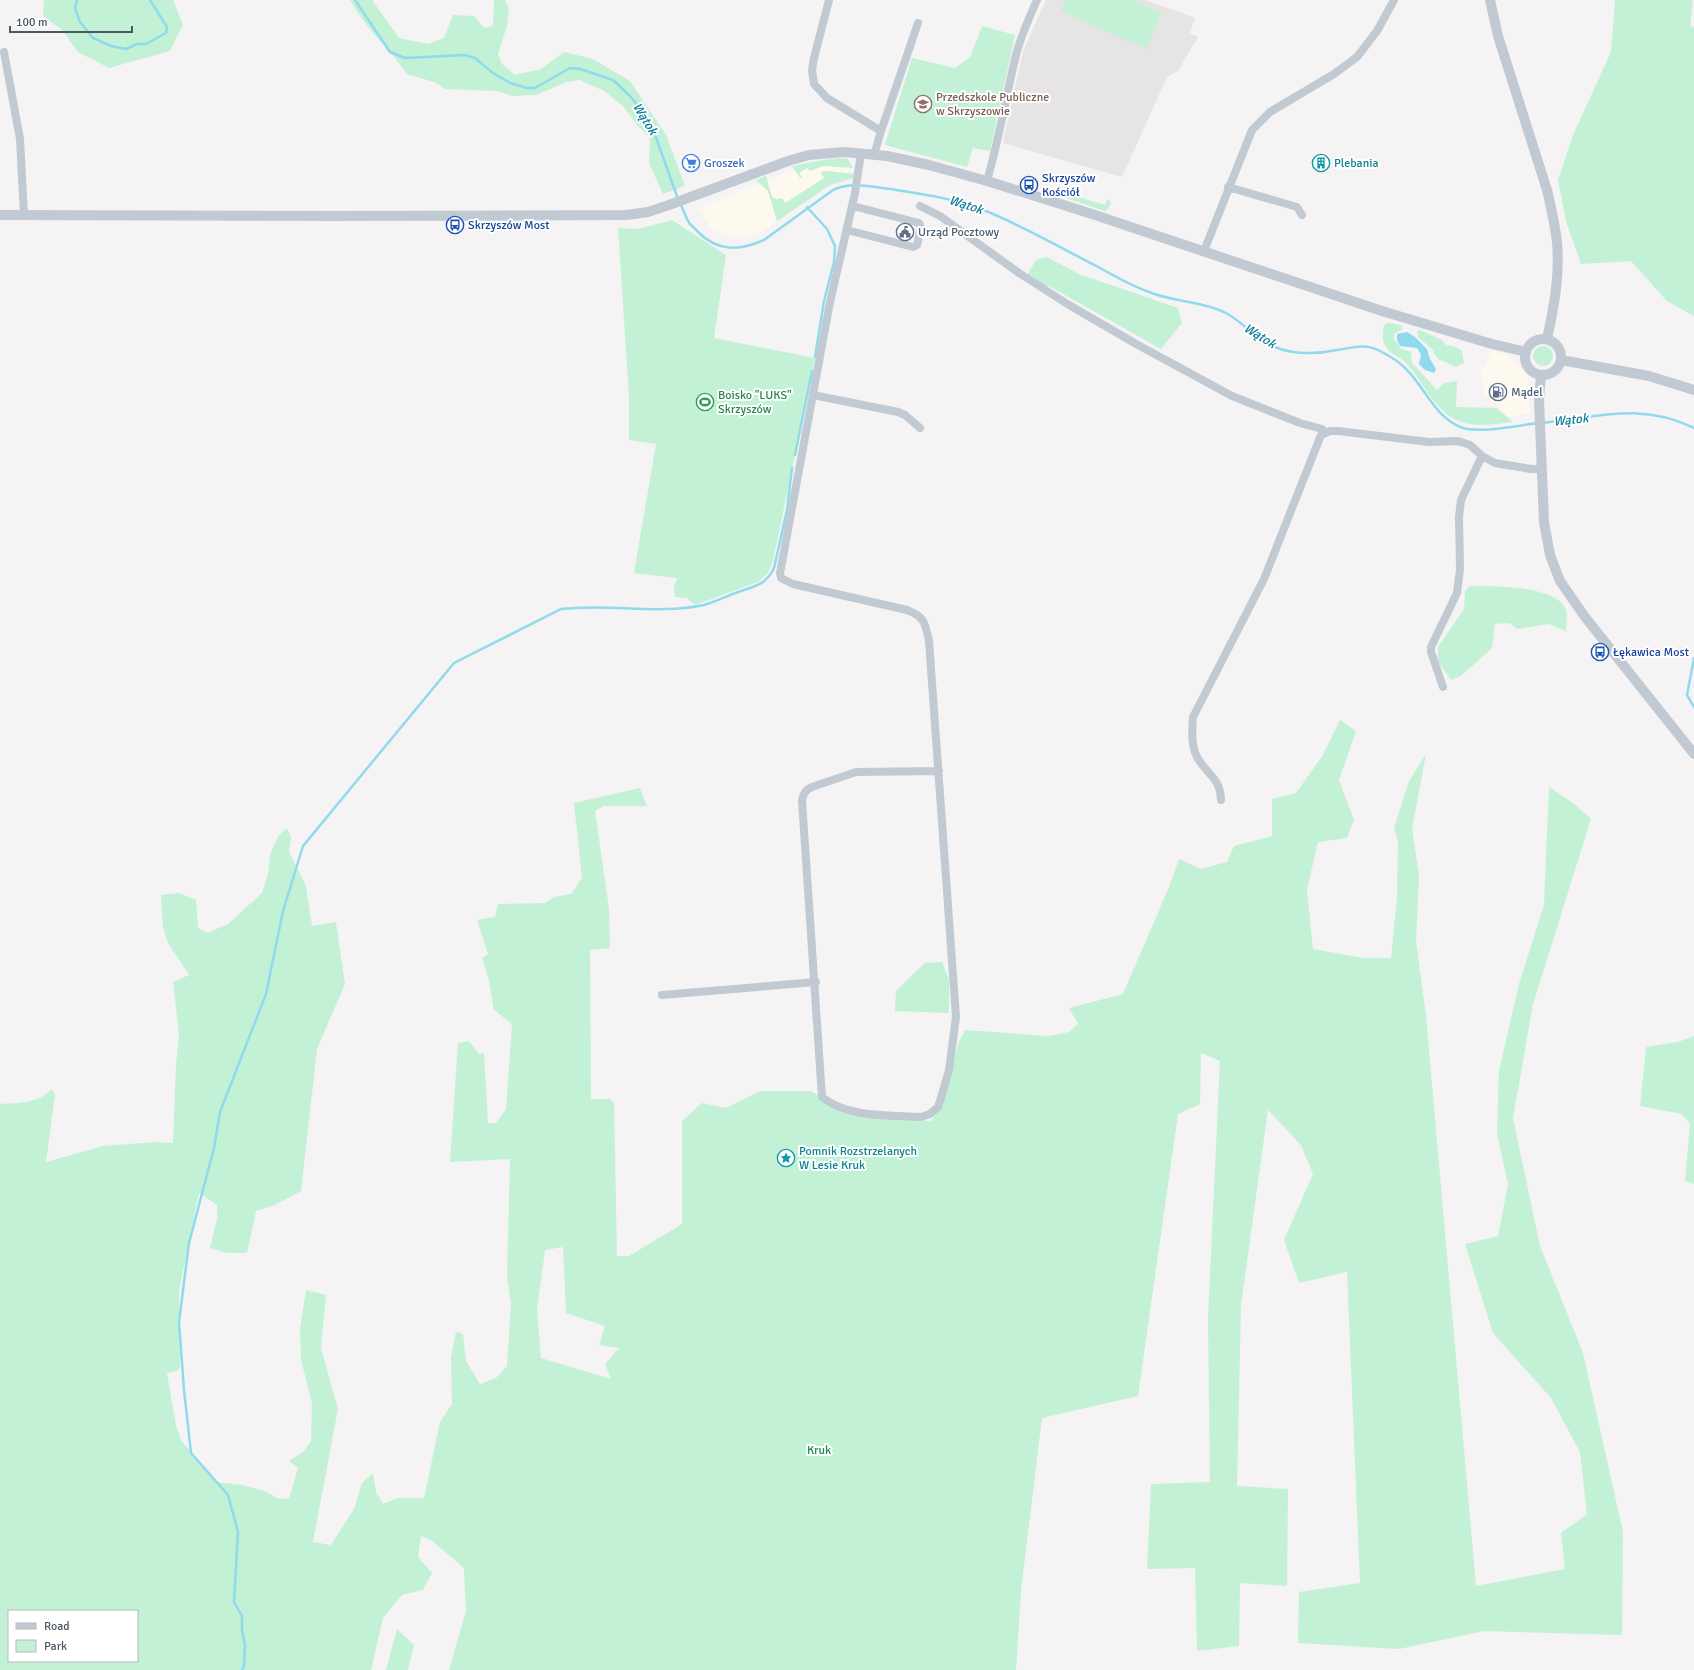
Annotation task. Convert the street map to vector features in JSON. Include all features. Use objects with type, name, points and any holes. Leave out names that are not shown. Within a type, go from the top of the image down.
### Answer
[{"type":"street","points":[[829,0],[814,58],[812,70],[814,84],[828,98],[881,131]]},
{"type":"street","points":[[987,181],[993,162],[1016,55],[1026,25],[1037,0]]},
{"type":"street","points":[[1204,251],[1228,187],[1252,130],[1270,112],[1334,74],[1357,57],[1377,31],[1394,0]]},
{"type":"street","points":[[1490,0],[1498,36],[1547,190],[1552,212],[1557,242],[1557,269],[1555,301],[1547,339]]},
{"type":"street","points":[[874,155],[918,24]]},
{"type":"street","points":[[4,52],[20,139],[24,215]]},
{"type":"street","points":[[0,215],[614,216],[639,214],[669,205],[798,158],[827,153],[861,153],[913,161],[987,181],[1390,313],[1484,342],[1526,352]]},
{"type":"street","points":[[861,153],[853,206],[830,302],[781,568],[781,578],[800,586],[907,610],[922,618],[926,627],[929,640],[956,1017],[949,1070],[938,1107],[930,1114],[921,1117],[861,1113],[839,1107],[822,1097],[816,982],[802,801],[806,790],[856,772],[938,771]]},
{"type":"street","points":[[1228,187],[1297,207],[1302,215]]},
{"type":"street","points":[[847,230],[913,247],[917,245],[921,228],[919,223],[853,206]]},
{"type":"street","points":[[920,206],[940,216],[1019,273],[1069,306],[1138,345],[1232,396],[1300,423],[1322,429],[1325,432]]},
{"type":"street","points":[[1547,339],[1559,349],[1561,360],[1556,370],[1551,374],[1541,375],[1534,373],[1526,365],[1526,352],[1530,344],[1535,341],[1547,339]]},
{"type":"street","points":[[1561,360],[1649,376],[1694,390]]},
{"type":"street","points":[[1541,375],[1539,388],[1539,410],[1547,543],[1560,581],[1601,637],[1694,754]]},
{"type":"street","points":[[813,395],[898,412],[905,415],[920,428]]},
{"type":"street","points":[[1221,800],[1218,783],[1196,754],[1192,739],[1193,717],[1264,579],[1319,438],[1325,432],[1338,431],[1429,442],[1458,441],[1470,445],[1487,460],[1504,465],[1542,469]]},
{"type":"street","points":[[1443,687],[1430,652],[1457,593],[1460,569],[1459,517],[1462,500],[1482,456]]},
{"type":"street","points":[[662,996],[816,982]]},
{"type":"shaded area","points":[[1046,0],[1146,0],[1195,18],[1190,33],[1198,37],[1178,71],[1167,77],[1122,177],[1003,143],[1023,51]]},
{"type":"shaded area","points":[[812,163],[848,165],[848,179],[829,184],[761,232],[738,238],[711,229],[699,208]]},
{"type":"shaded area","points":[[1491,350],[1509,356],[1527,375],[1530,413],[1508,417],[1485,394],[1480,367],[1485,367]]},
{"type":"green space","points":[[44,0],[173,0],[183,25],[170,51],[109,68],[78,52],[62,30],[43,16]]},
{"type":"green space","points":[[350,0],[372,0],[399,38],[428,44],[444,38],[453,15],[474,16],[484,28],[493,26],[494,0],[505,0],[509,8],[507,26],[498,54],[502,64],[515,75],[541,69],[564,52],[593,59],[630,81],[666,135],[685,186],[663,194],[649,163],[650,138],[638,126],[623,106],[604,91],[580,80],[566,82],[536,95],[512,96],[497,91],[445,89],[434,82],[407,74],[363,20]]},
{"type":"green space","points":[[1065,0],[1132,0],[1162,13],[1146,49],[1061,11]]},
{"type":"green space","points":[[1615,0],[1693,0],[1690,26],[1694,27],[1694,316],[1667,301],[1631,261],[1581,264],[1566,221],[1558,180],[1573,135],[1611,52]]},
{"type":"green space","points":[[982,26],[1015,35],[990,151],[973,148],[967,167],[885,145],[912,58],[955,68],[970,57]]},
{"type":"green space","points":[[848,159],[853,168],[823,166],[810,171],[807,168],[799,173],[802,177],[800,178],[792,166],[823,160]]},
{"type":"green space","points":[[823,171],[855,174],[854,178],[830,185],[777,221],[768,191],[756,180],[766,176],[772,197],[777,199],[782,198],[785,203],[824,178],[821,173]]},
{"type":"green space","points":[[1050,188],[1105,205],[1107,199],[1111,202],[1108,209],[1105,211],[1066,198],[1049,190]]},
{"type":"green space","points":[[672,220],[726,255],[714,338],[815,358],[773,561],[768,573],[758,582],[695,605],[687,598],[675,597],[674,587],[677,578],[634,573],[656,444],[629,440],[629,396],[618,228],[638,229]]},
{"type":"green space","points":[[1047,257],[1079,274],[1178,308],[1182,323],[1161,349],[1049,286],[1033,285],[1024,280],[1036,260]]},
{"type":"green space","points":[[1388,323],[1401,325],[1403,329],[1394,334],[1394,339],[1401,349],[1411,352],[1412,363],[1437,390],[1444,383],[1457,381],[1456,407],[1496,408],[1513,422],[1486,425],[1472,424],[1459,421],[1450,416],[1436,403],[1406,363],[1386,347],[1383,341],[1383,332],[1384,325]]},
{"type":"green space","points":[[1420,330],[1442,340],[1446,345],[1456,347],[1462,351],[1464,363],[1456,367],[1438,359],[1432,349],[1418,337],[1417,331]]},
{"type":"green space","points":[[1543,346],[1550,349],[1553,356],[1550,363],[1543,366],[1536,363],[1533,356],[1536,349]]},
{"type":"green space","points":[[1470,586],[1528,589],[1550,595],[1561,602],[1567,612],[1566,631],[1549,624],[1517,629],[1509,623],[1495,624],[1492,648],[1461,676],[1451,680],[1438,662],[1438,647],[1464,609],[1465,591]]},
{"type":"green space","name":"Kruk","points":[[1340,720],[1356,731],[1339,780],[1354,820],[1347,838],[1318,842],[1307,889],[1313,949],[1363,958],[1391,958],[1397,896],[1398,841],[1394,828],[1409,781],[1426,754],[1412,829],[1419,876],[1416,941],[1426,1016],[1476,1586],[1565,1569],[1561,1533],[1587,1514],[1580,1452],[1551,1398],[1493,1333],[1465,1244],[1498,1236],[1508,1185],[1497,1133],[1499,1071],[1519,984],[1544,905],[1549,787],[1573,803],[1591,819],[1533,1004],[1513,1118],[1540,1246],[1583,1353],[1623,1532],[1622,1635],[1484,1631],[1399,1649],[1298,1643],[1299,1592],[1360,1583],[1347,1272],[1299,1283],[1284,1240],[1313,1174],[1301,1145],[1268,1110],[1241,1305],[1237,1486],[1288,1489],[1287,1586],[1240,1583],[1239,1646],[1197,1651],[1195,1568],[1147,1569],[1151,1484],[1210,1482],[1208,1318],[1220,1061],[1201,1053],[1200,1104],[1178,1114],[1138,1396],[1042,1418],[1021,1591],[1016,1670],[449,1670],[466,1611],[464,1568],[431,1540],[421,1536],[418,1557],[432,1573],[423,1590],[402,1595],[383,1618],[371,1670],[0,1670],[0,1104],[34,1100],[52,1089],[55,1095],[46,1162],[103,1146],[155,1142],[173,1143],[176,1065],[179,1034],[173,982],[189,975],[168,943],[163,927],[161,895],[179,893],[196,900],[198,928],[207,933],[228,924],[262,893],[268,874],[270,855],[278,836],[287,828],[291,837],[289,852],[306,886],[312,926],[336,922],[345,984],[317,1049],[301,1191],[275,1205],[256,1211],[247,1253],[227,1253],[210,1248],[217,1219],[217,1205],[199,1193],[179,1291],[180,1367],[178,1371],[167,1373],[176,1426],[181,1440],[215,1482],[242,1485],[265,1491],[277,1498],[289,1499],[298,1468],[289,1461],[303,1452],[311,1441],[312,1403],[301,1360],[300,1329],[306,1290],[326,1295],[321,1348],[338,1409],[313,1542],[331,1545],[354,1509],[362,1483],[373,1473],[376,1492],[383,1504],[398,1498],[424,1498],[440,1422],[452,1404],[451,1357],[456,1332],[463,1334],[466,1361],[480,1384],[496,1378],[507,1366],[511,1303],[507,1276],[510,1159],[450,1162],[458,1043],[469,1041],[479,1054],[484,1053],[488,1123],[496,1123],[506,1109],[512,1024],[494,1010],[489,981],[482,958],[488,954],[477,920],[495,917],[498,904],[545,903],[554,897],[571,894],[582,878],[574,803],[640,788],[647,806],[604,806],[595,811],[609,909],[610,948],[590,950],[591,1099],[610,1099],[614,1103],[617,1256],[629,1256],[682,1224],[682,1121],[702,1103],[726,1108],[760,1091],[811,1091],[854,1115],[931,1121],[940,1108],[959,1042],[965,1030],[1048,1036],[1069,1032],[1078,1024],[1069,1008],[1123,994],[1169,887],[1179,859],[1201,869],[1227,862],[1234,846],[1272,836],[1272,799],[1296,793],[1323,755]],"holes":[[[563,1247],[566,1313],[605,1326],[599,1345],[619,1348],[605,1364],[611,1379],[541,1358],[537,1310],[545,1250]]]},
{"type":"green space","points":[[942,962],[949,980],[949,1013],[895,1011],[896,991],[925,963]]},
{"type":"green space","points":[[1694,1036],[1694,1184],[1685,1181],[1690,1124],[1682,1114],[1640,1106],[1646,1047],[1678,1042]]},
{"type":"green space","points":[[397,1629],[414,1645],[408,1670],[386,1670]]},
{"type":"water","points":[[1407,332],[1415,337],[1427,349],[1430,359],[1436,369],[1434,373],[1425,370],[1419,364],[1421,355],[1417,348],[1400,346],[1397,340],[1397,334]]},
{"type":"waterway","name":"Wątok","points":[[77,0],[75,8],[80,22],[93,38],[111,46],[126,49],[137,44],[146,44],[166,33],[167,27],[150,0]]},
{"type":"waterway","name":"Wątok","points":[[355,0],[390,52],[405,58],[464,55],[475,58],[493,73],[510,83],[527,88],[535,88],[570,68],[580,69],[613,80],[631,97],[646,116],[653,129],[678,199]]},
{"type":"waterway","name":"Wątok","points":[[680,203],[689,222],[706,239],[721,246],[738,248],[764,240],[833,190],[840,187],[861,185],[959,202],[981,209],[1011,222],[1143,290],[1167,298],[1215,308],[1224,312],[1268,344],[1282,350],[1298,353],[1314,353],[1363,346],[1378,350],[1394,359],[1404,367],[1438,410],[1453,423],[1463,428],[1479,430],[1537,423]]},
{"type":"waterway","points":[[807,207],[827,229],[835,246],[834,262],[824,301],[815,357]]},
{"type":"waterway","points":[[795,455],[812,371]]},
{"type":"waterway","name":"Wątok","points":[[1542,423],[1600,415],[1637,413],[1656,415],[1675,420],[1694,428]]},
{"type":"waterway","points":[[242,1670],[244,1667],[245,1645],[242,1630],[242,1616],[234,1602],[238,1532],[228,1495],[191,1453],[184,1390],[179,1322],[189,1243],[214,1148],[220,1112],[266,994],[283,911],[303,846],[454,663],[561,609],[597,607],[650,609],[686,608],[708,604],[755,586],[764,581],[771,574],[774,568],[787,510],[792,468]]},
{"type":"waterway","points":[[1694,658],[1687,695],[1694,707]]},
{"type":"place","name":"Przedszkole Publiczne w Skrzyszowie","points":[[923,104]]},
{"type":"place","name":"Groszek","points":[[691,163]]},
{"type":"place","name":"Plebania","points":[[1321,163]]},
{"type":"place","name":"Skrzyszów Kościół","points":[[1029,185]]},
{"type":"place","name":"Skrzyszów Most","points":[[455,225]]},
{"type":"place","name":"Urząd Pocztowy","points":[[905,232]]},
{"type":"place","name":"Mądel","points":[[1498,392]]},
{"type":"place","name":"Boisko \"LUKS\" Skrzyszów","points":[[705,402]]},
{"type":"place","name":"Łękawica Most","points":[[1600,652]]},
{"type":"place","name":"Pomnik Rozstrzelanych W Lesie Kruk","points":[[786,1158]]}]
